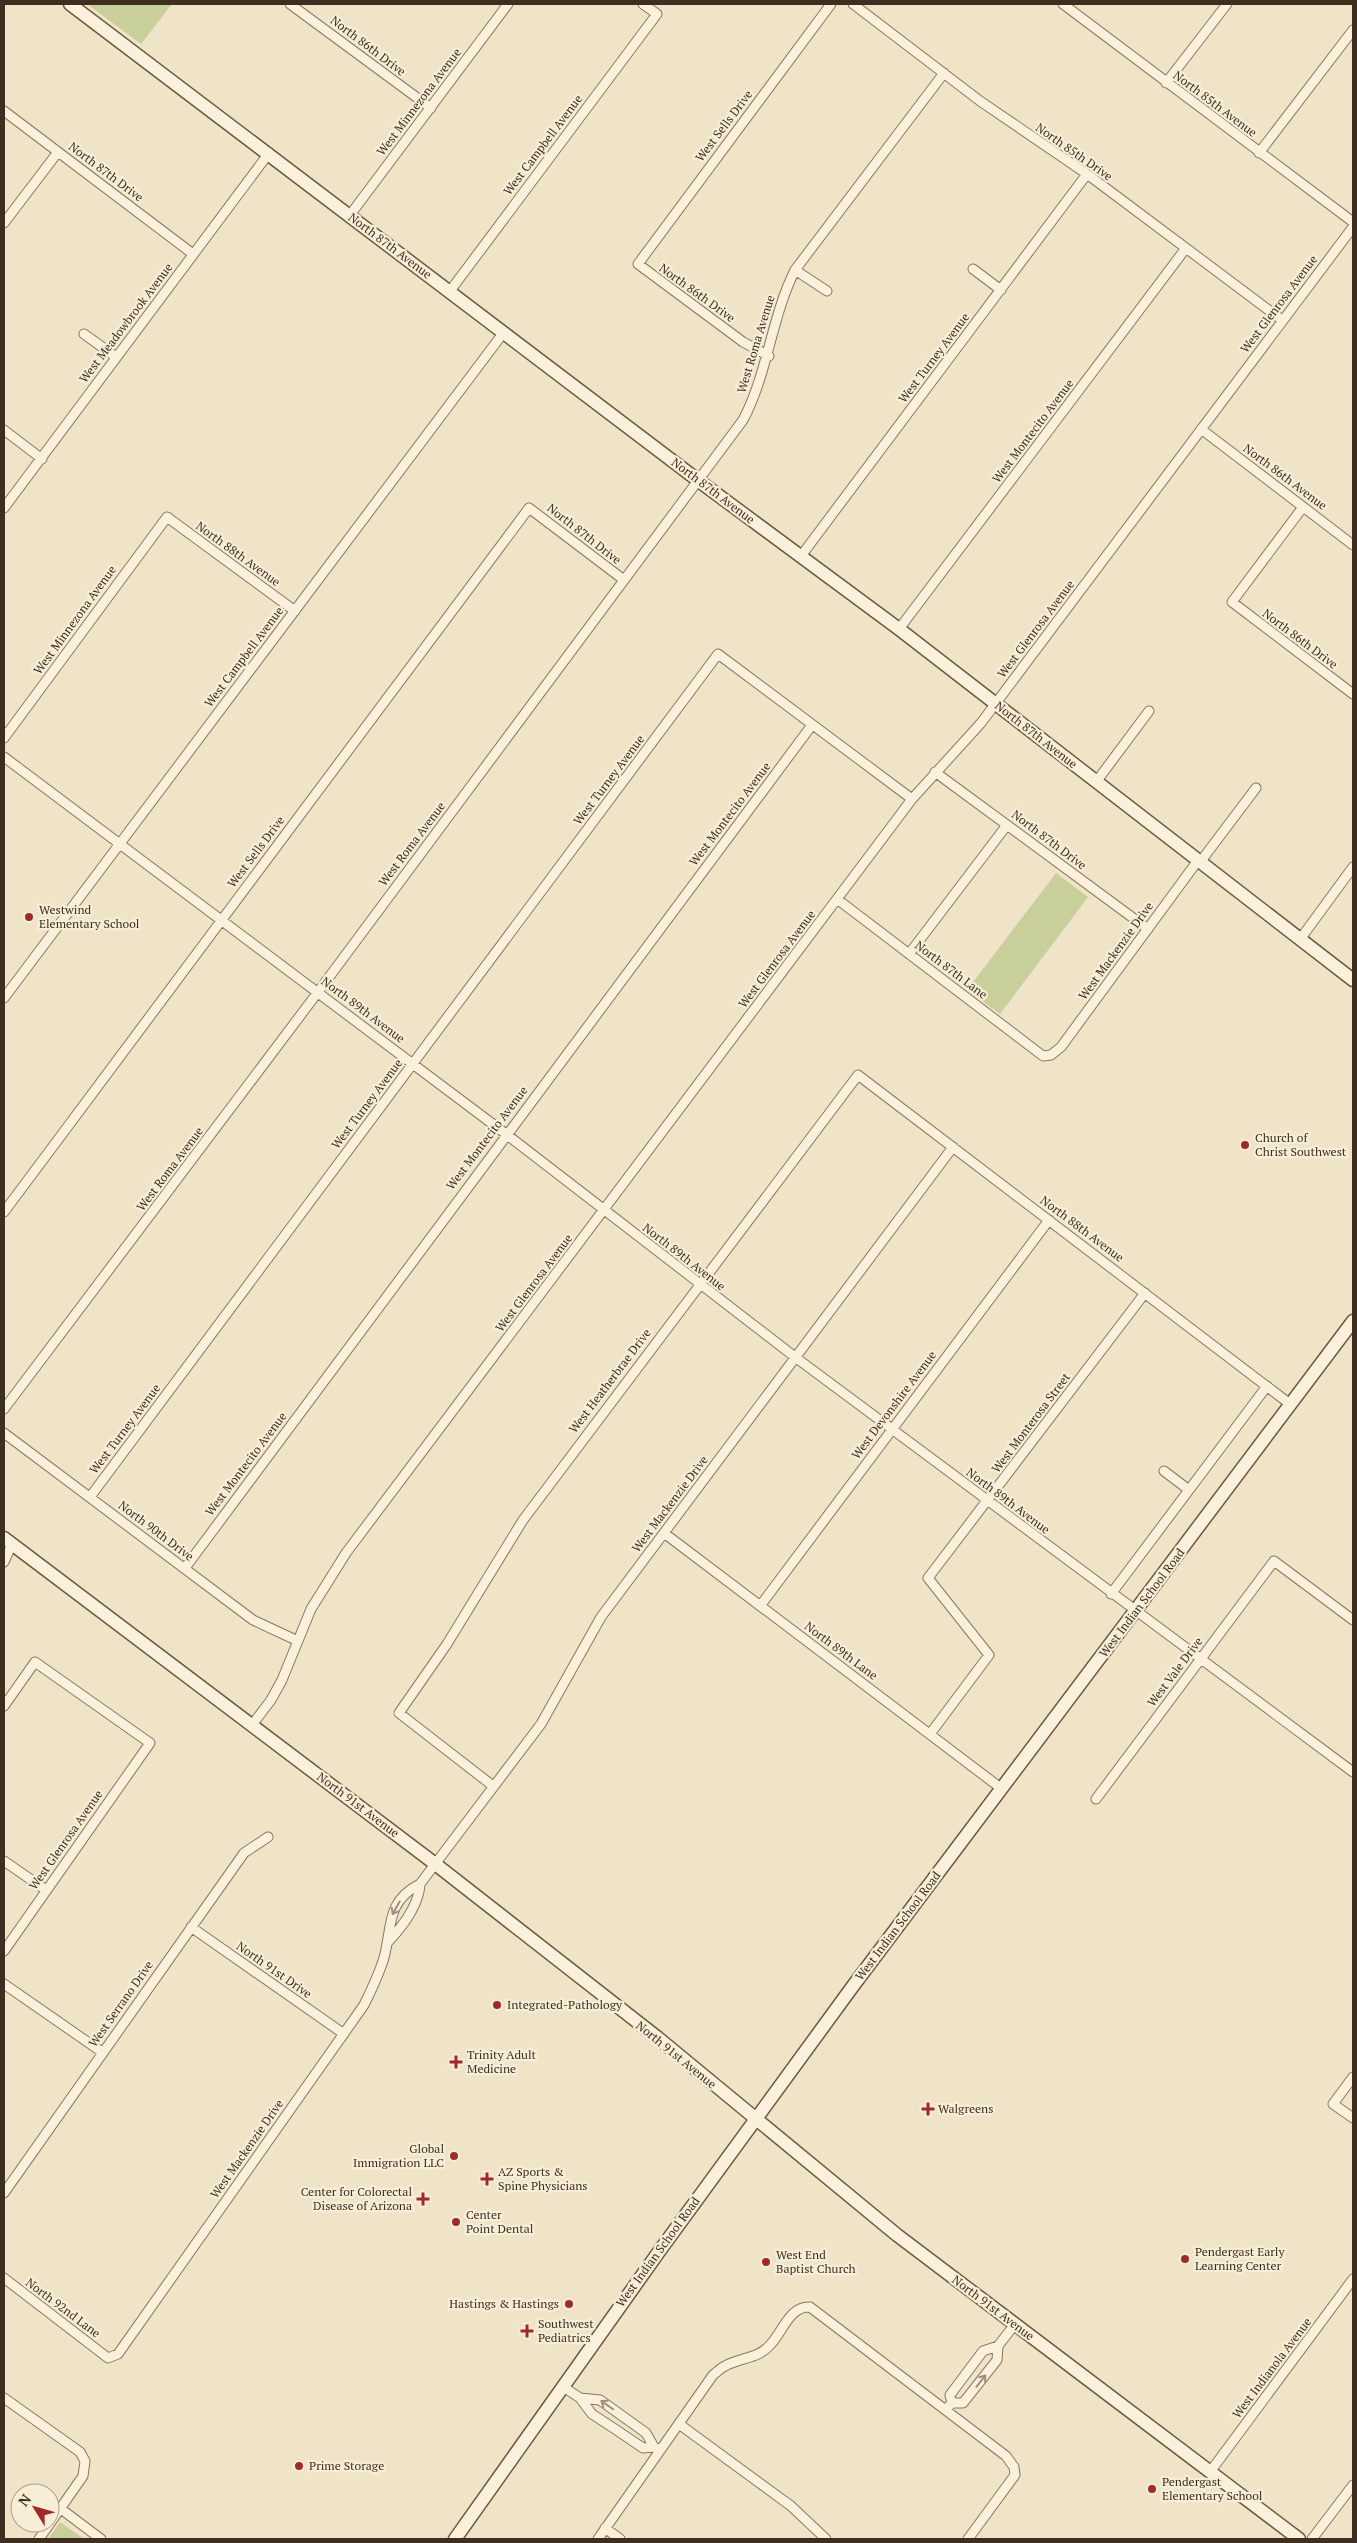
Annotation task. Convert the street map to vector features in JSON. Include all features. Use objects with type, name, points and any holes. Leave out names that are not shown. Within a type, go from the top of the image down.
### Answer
[{"type":"main road","name":"North 87th Avenue","points":[[70,4],[269,153],[699,481],[899,629],[1353,980]]},
{"type":"main road","name":"West Indian School Road","points":[[455,2539],[562,2386],[755,2119],[1353,1321]]},
{"type":"main road","name":"North 91st Avenue","points":[[6,1544],[252,1725],[434,1863],[658,2038],[898,2235],[1299,2539]]},
{"type":"street","name":"North 86th Drive","points":[[290,4],[431,108]]},
{"type":"street","name":"West Campbell Avenue","points":[[450,291],[657,14],[643,4]]},
{"type":"street","name":"West Sells Drive","points":[[638,264],[831,4]]},
{"type":"street","name":"North 85th Drive","points":[[853,4],[1044,146],[1087,174],[1282,320]]},
{"type":"street","name":"North 85th Avenue","points":[[1063,4],[1353,222]]},
{"type":"street","points":[[1073,12],[1079,4]]},
{"type":"street","points":[[1166,83],[1227,4]]},
{"type":"street","name":"West Minnezona Avenue","points":[[350,215],[431,108],[504,5]]},
{"type":"street","points":[[1260,153],[1353,30]]},
{"type":"street","name":"West Roma Avenue","points":[[4,1409],[318,992],[743,420],[751,406],[769,356],[780,306],[795,270],[944,73]]},
{"type":"street","name":"North 87th Drive","points":[[4,111],[193,254]]},
{"type":"street","points":[[4,223],[58,152]]},
{"type":"street","name":"West Meadowbrook Avenue","points":[[4,508],[269,153]]},
{"type":"street","name":"West Turney Avenue","points":[[801,556],[1087,174]]},
{"type":"street","name":"West Glenrosa Avenue","points":[[252,1725],[282,1680],[319,1594],[346,1553],[912,799],[996,704],[1353,227]]},
{"type":"street","name":"West Montecito Avenue","points":[[899,629],[1186,248]]},
{"type":"street","name":"North 86th Drive","points":[[638,264],[743,342],[769,356]]},
{"type":"street","points":[[973,269],[1001,290]]},
{"type":"street","points":[[795,270],[827,291]]},
{"type":"street","name":"West Campbell Avenue","points":[[4,998],[504,332]]},
{"type":"street","points":[[84,334],[116,358]]},
{"type":"street","name":"North 86th Avenue","points":[[1201,429],[1353,545]]},
{"type":"street","points":[[4,430],[42,459]]},
{"type":"street","name":"North 86th Drive","points":[[1303,507],[1232,602],[1353,694]]},
{"type":"street","name":"West Sells Drive","points":[[4,1212],[529,508]]},
{"type":"street","name":"North 87th Drive","points":[[529,508],[624,580]]},
{"type":"street","name":"West Minnezona Avenue","points":[[4,738],[167,517]]},
{"type":"street","name":"North 88th Avenue","points":[[167,517],[295,611]]},
{"type":"street","name":"West Turney Avenue","points":[[90,1497],[718,654],[812,725]]},
{"type":"street","points":[[1096,782],[1149,711]]},
{"type":"street","points":[[812,725],[912,799]]},
{"type":"street","name":"West Montecito Avenue","points":[[185,1568],[812,725]]},
{"type":"street","name":"North 89th Avenue","points":[[4,757],[413,1063],[796,1358],[1111,1594],[1201,1658],[1353,1772]]},
{"type":"street","name":"North 87th Drive","points":[[935,772],[1148,929]]},
{"type":"street","name":"West Mackenzie Drive","points":[[1051,1055],[1061,1047],[1256,788]]},
{"type":"street","points":[[909,954],[1007,825]]},
{"type":"street","points":[[1301,938],[1353,868]]},
{"type":"street","name":"North 87th Lane","points":[[837,899],[1043,1056],[1051,1055]]},
{"type":"street","name":"North 88th Avenue","points":[[858,1075],[1290,1404]]},
{"type":"street","name":"West Heatherbrae Drive","points":[[493,1786],[399,1713],[447,1644],[523,1520],[698,1284],[858,1075]]},
{"type":"street","name":"West Mackenzie Drive","points":[[108,2358],[118,2354],[364,2005],[375,1982],[388,1942],[388,1925],[393,1912],[407,1890],[420,1884],[434,1863],[541,1724],[601,1617],[953,1147]]},
{"type":"street","name":"West Devonshire Avenue","points":[[760,1606],[1049,1220]]},
{"type":"street","name":"West Monterosa Street","points":[[930,1734],[990,1656],[928,1578],[988,1502],[1145,1293]]},
{"type":"street","points":[[1111,1594],[1267,1386]]},
{"type":"street","name":"North 90th Drive","points":[[4,1433],[253,1620],[298,1640]]},
{"type":"street","points":[[1164,1471],[1189,1490]]},
{"type":"street","name":"North 89th Lane","points":[[664,1534],[1002,1788]]},
{"type":"street","points":[[4,1562],[6,1544]]},
{"type":"street","name":"West Vale Drive","points":[[1096,1799],[1274,1561],[1353,1620]]},
{"type":"street","name":"West Glenrosa Avenue","points":[[4,1706],[35,1662],[150,1743],[4,1951]]},
{"type":"street","name":"West Serrano Drive","points":[[4,2194],[102,2052],[244,1853],[268,1837]]},
{"type":"street","points":[[4,1861],[46,1890]]},
{"type":"street","name":"West Mackenzie Drive","points":[[388,1942],[400,1930],[420,1897],[420,1884]]},
{"type":"street","name":"North 91st Drive","points":[[191,1927],[344,2034]]},
{"type":"street","points":[[4,1984],[102,2052]]},
{"type":"street","points":[[1353,2077],[1333,2104],[1353,2118]]},
{"type":"street","name":"North 92nd Lane","points":[[4,2278],[108,2358]]},
{"type":"street","name":"West Indianola Avenue","points":[[1210,2472],[1353,2279]]},
{"type":"street","points":[[598,2539],[657,2449],[679,2424],[713,2375],[725,2366],[759,2355],[771,2345],[794,2313],[803,2307],[810,2307],[1006,2456],[1014,2467],[1015,2475],[968,2539]]},
{"type":"street","points":[[952,2402],[950,2396],[984,2351],[998,2346],[1015,2324]]},
{"type":"street","points":[[952,2402],[963,2403],[997,2360],[998,2346]]},
{"type":"street","points":[[562,2386],[580,2398],[592,2414],[642,2448],[657,2449]]},
{"type":"street","points":[[4,2398],[80,2452],[85,2462],[83,2476],[39,2539]]},
{"type":"street","points":[[580,2398],[600,2400],[646,2433],[657,2449]]},
{"type":"street","points":[[945,2411],[952,2402]]},
{"type":"street","points":[[614,2429],[623,2416]]},
{"type":"street","points":[[679,2424],[791,2506],[826,2539]]},
{"type":"street","points":[[1312,2539],[1353,2485]]},
{"type":"street","points":[[61,2509],[100,2539]]},
{"type":"street","points":[[605,2528],[620,2539]]},
{"type":"green space","points":[[87,4],[172,4],[141,44]]},
{"type":"green space","points":[[1056,873],[1088,897],[1000,1014],[967,990]]},
{"type":"green space","points":[[60,2522],[84,2539],[48,2539],[52,2533],[60,2533]]},
{"type":"place","name":"Westwind Elementary School","points":[[29,917]]},
{"type":"place","name":"Church of Christ Southwest","points":[[1245,1145]]},
{"type":"place","name":"Integrated-Pathology","points":[[497,2005]]},
{"type":"place","name":"Trinity Adult Medicine","points":[[456,2062]]},
{"type":"place","name":"Walgreens","points":[[928,2109]]},
{"type":"place","name":"Global Immigration LLC","points":[[454,2156]]},
{"type":"place","name":"AZ Sports & Spine Physicians","points":[[487,2179]]},
{"type":"place","name":"Center for Colorectal Disease of Arizona","points":[[423,2199]]},
{"type":"place","name":"Center Point Dental","points":[[456,2222]]},
{"type":"place","name":"Pendergast Early Learning Center","points":[[1185,2259]]},
{"type":"place","name":"West End Baptist Church","points":[[766,2262]]},
{"type":"place","name":"Hastings & Hastings","points":[[569,2304]]},
{"type":"place","name":"Southwest Pediatrics","points":[[527,2331]]},
{"type":"place","name":"Prime Storage","points":[[299,2466]]},
{"type":"place","name":"Pendergast Elementary School","points":[[1152,2489]]}]
